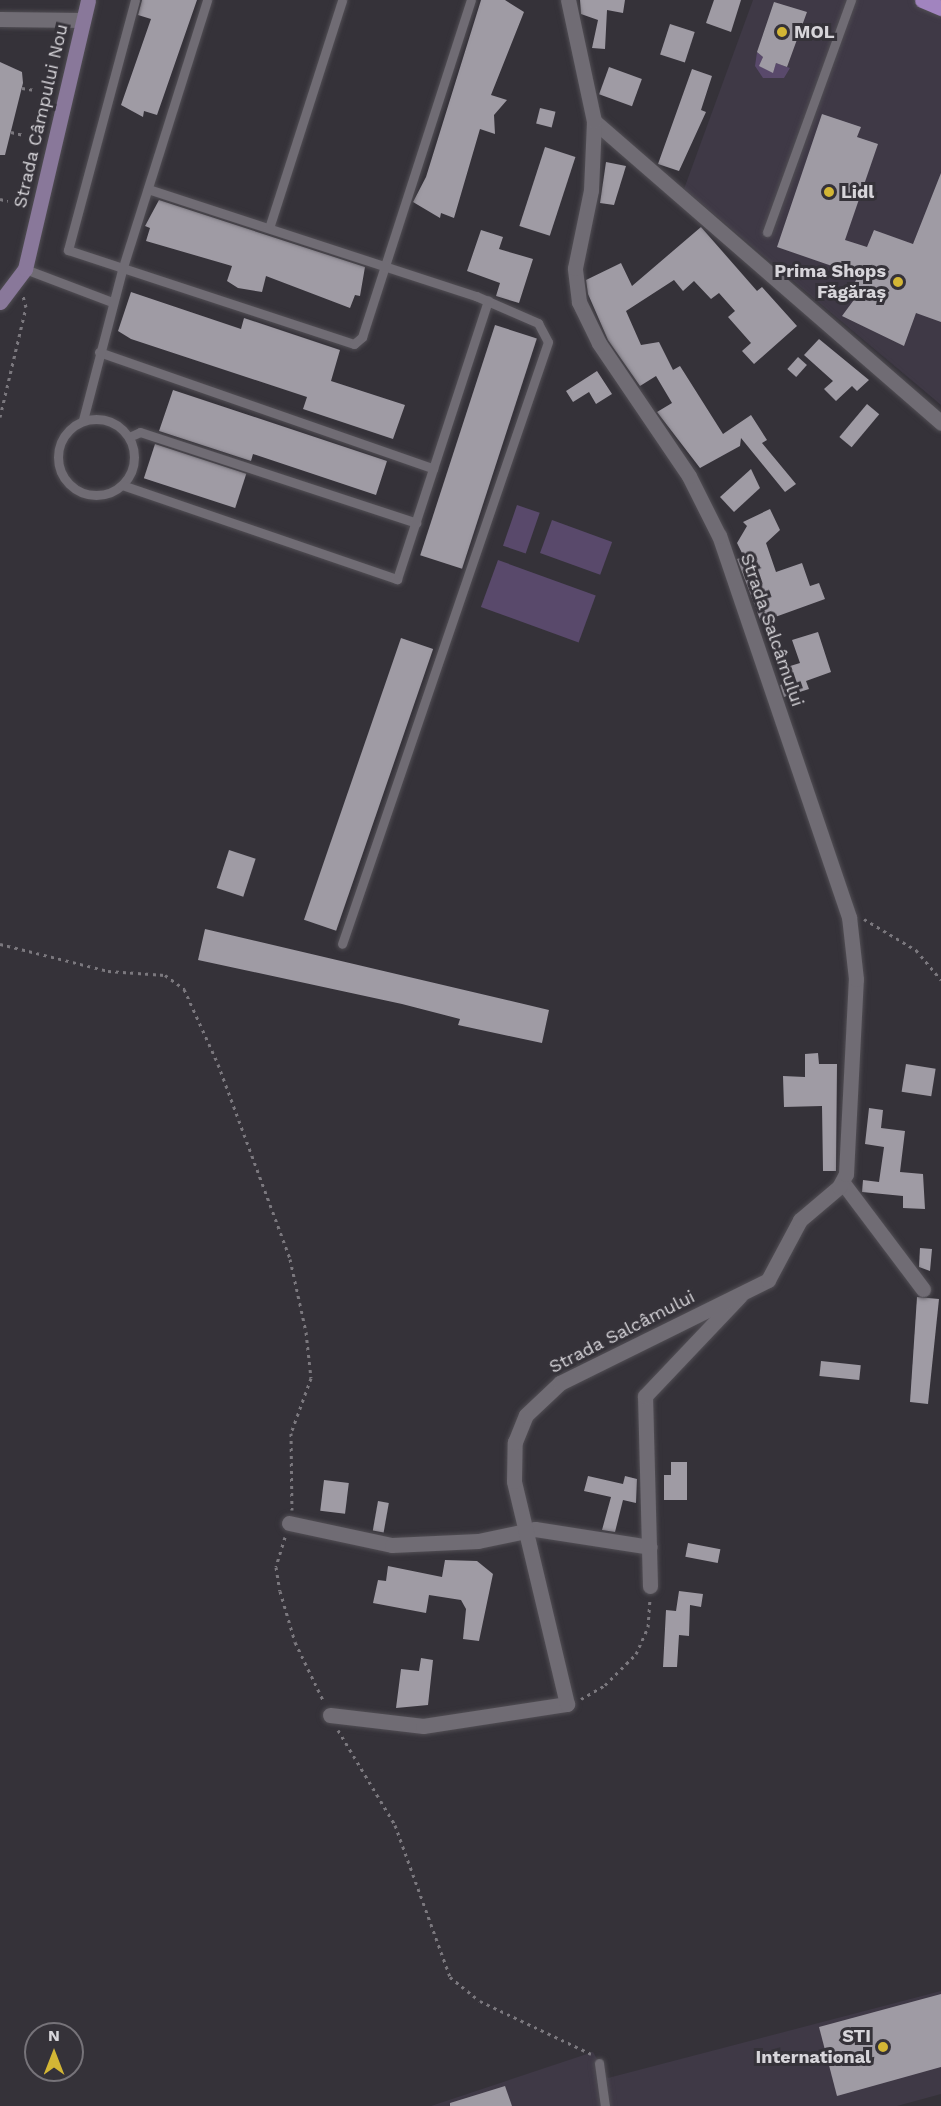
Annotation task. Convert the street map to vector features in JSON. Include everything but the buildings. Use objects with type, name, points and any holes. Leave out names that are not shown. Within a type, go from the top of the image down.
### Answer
[{"type":"main road","points":[[922,0],[941,8]]},
{"type":"street","name":"Strada Câmpului Nou","points":[[22,275],[88,0]]},
{"type":"street","name":"Strada Salcâmului","points":[[567,1704],[524,1529],[513,1457],[520,1428],[535,1403],[560,1383],[742,1294],[777,1270],[800,1220],[843,1183],[856,979],[849,917],[719,537],[689,476],[599,343],[579,302],[575,268],[591,190],[594,121],[568,0]]},
{"type":"street","points":[[0,20],[83,20]]},
{"type":"street","points":[[594,121],[941,423]]},
{"type":"street","points":[[0,302],[22,275]]},
{"type":"street","points":[[843,1183],[923,1289]]},
{"type":"street","points":[[650,1586],[645,1396],[711,1333],[742,1294]]},
{"type":"street","points":[[289,1523],[399,1546],[478,1540],[524,1529],[650,1547]]},
{"type":"street","points":[[330,1714],[423,1726],[567,1704]]},
{"type":"lane","points":[[135,0],[68,250],[122,270],[354,344],[362,337],[471,0]]},
{"type":"lane","points":[[207,0],[112,302],[83,420],[58,446],[66,481],[92,494],[122,485],[398,579],[488,300]]},
{"type":"lane","points":[[269,228],[342,0]]},
{"type":"lane","points":[[767,232],[851,0]]},
{"type":"lane","points":[[148,189],[488,300],[538,323],[547,336],[547,351],[342,944]]},
{"type":"lane","points":[[22,275],[112,302]]},
{"type":"lane","points":[[99,352],[433,468]]},
{"type":"lane","points":[[83,420],[109,420],[129,437],[134,462],[122,485]]},
{"type":"lane","points":[[129,437],[140,432],[416,523]]},
{"type":"lane","points":[[599,2063],[605,2106]]},
{"type":"path","points":[[22,88],[35,90]]},
{"type":"path","points":[[10,132],[24,135]]},
{"type":"path","points":[[0,199],[8,201]]},
{"type":"path","points":[[0,417],[26,307],[22,275]]},
{"type":"path","points":[[849,917],[892,932],[941,980]]},
{"type":"path","points":[[0,944],[108,971],[165,975],[184,989],[218,1064],[290,1259],[306,1332],[311,1378],[291,1433],[289,1523],[277,1554],[280,1591],[295,1642],[330,1714],[394,1826],[450,1977],[480,2001],[586,2049],[599,2063]]},
{"type":"path","points":[[567,1704],[605,1685],[636,1654],[648,1627],[650,1586]]},
{"type":"shaded area","points":[[753,0],[941,0],[941,405],[684,189]]},
{"type":"shaded area","points":[[757,52],[763,57],[760,66],[773,72],[776,63],[790,68],[784,78],[763,78],[755,66]]},
{"type":"shaded area","points":[[517,505],[540,513],[526,553],[503,546]]},
{"type":"shaded area","points":[[552,520],[612,542],[600,575],[540,553]]},
{"type":"shaded area","points":[[498,560],[596,596],[579,643],[481,607]]},
{"type":"shaded area","points":[[941,1991],[941,2094],[897,2106],[431,2106],[593,2052],[608,2078]]},
{"type":"place","name":"MOL","points":[[782,32]]},
{"type":"place","name":"Lidl","points":[[829,192]]},
{"type":"place","name":"Prima Shops Făgăraș","points":[[898,282]]},
{"type":"place","name":"STI International","points":[[883,2047]]}]
